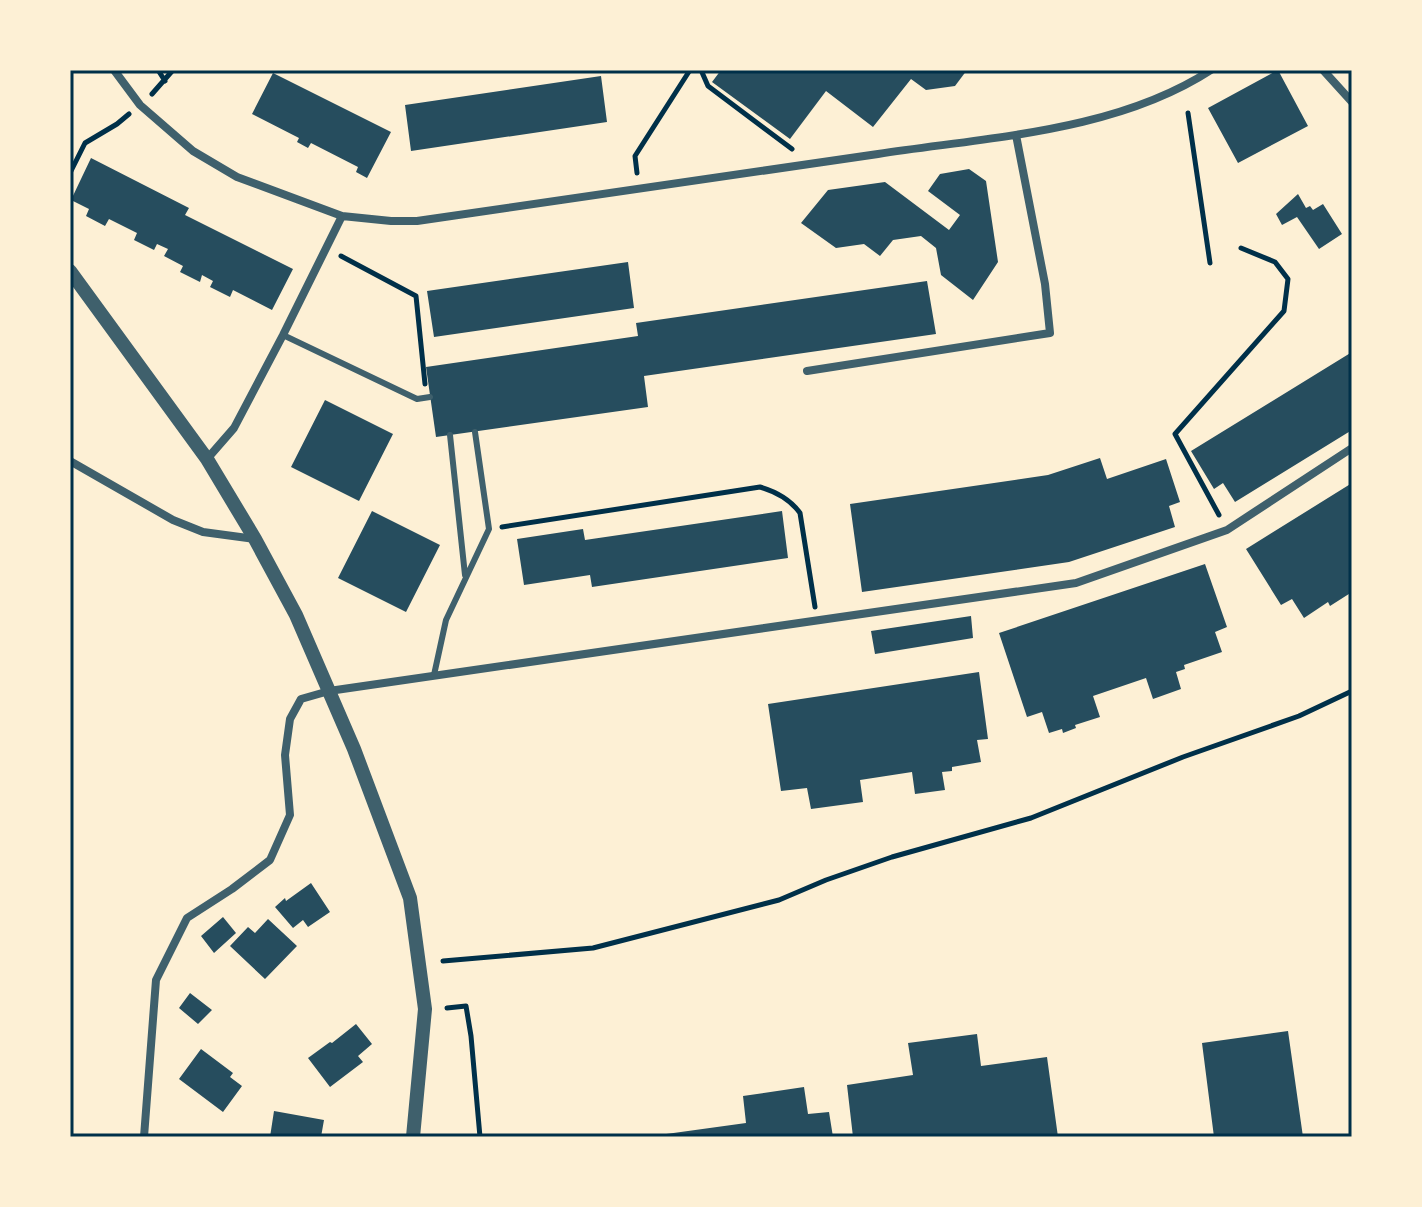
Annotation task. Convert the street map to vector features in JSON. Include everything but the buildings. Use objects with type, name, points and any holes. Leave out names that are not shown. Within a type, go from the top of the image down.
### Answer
[{"type":"street","points":[[114,70],[140,105],[193,151],[237,177],[342,216],[391,221],[417,221],[1016,135],[1116,114],[1176,91],[1211,70]]},
{"type":"street","points":[[1323,70],[1352,102]]},
{"type":"street","points":[[807,371],[1050,333],[1045,284],[1016,135]]},
{"type":"street","points":[[207,459],[234,428],[342,216]]},
{"type":"street","points":[[72,279],[207,459],[255,539],[296,615],[359,761],[410,898],[425,1009],[413,1137]]},
{"type":"street","points":[[144,1137],[156,980],[187,918],[270,860],[290,815],[285,755],[290,719],[301,699],[329,691],[434,675],[1076,583],[1227,530],[1352,448]]},
{"type":"street","points":[[70,461],[173,520],[203,532],[255,539]]},
{"type":"lane","points":[[283,335],[417,399],[428,397]]},
{"type":"lane","points":[[434,675],[446,620],[489,529],[475,432]]},
{"type":"lane","points":[[450,435],[465,578]]},
{"type":"path","points":[[158,70],[165,81]]},
{"type":"path","points":[[638,189],[635,156],[690,70]]},
{"type":"path","points":[[701,70],[708,86],[812,164]]},
{"type":"path","points":[[1188,113],[1210,263]]},
{"type":"path","points":[[70,173],[81,152]]},
{"type":"path","points":[[1227,530],[1175,434],[1284,311],[1288,279],[1275,262],[1241,248]]},
{"type":"path","points":[[327,249],[416,296],[428,397]]},
{"type":"path","points":[[489,529],[760,487],[777,492],[800,513],[817,619]]},
{"type":"path","points":[[443,961],[593,948],[779,900],[892,857],[1031,818],[1183,757],[1299,716],[1352,691]]},
{"type":"path","points":[[447,1008],[466,1006],[480,1137]]}]
